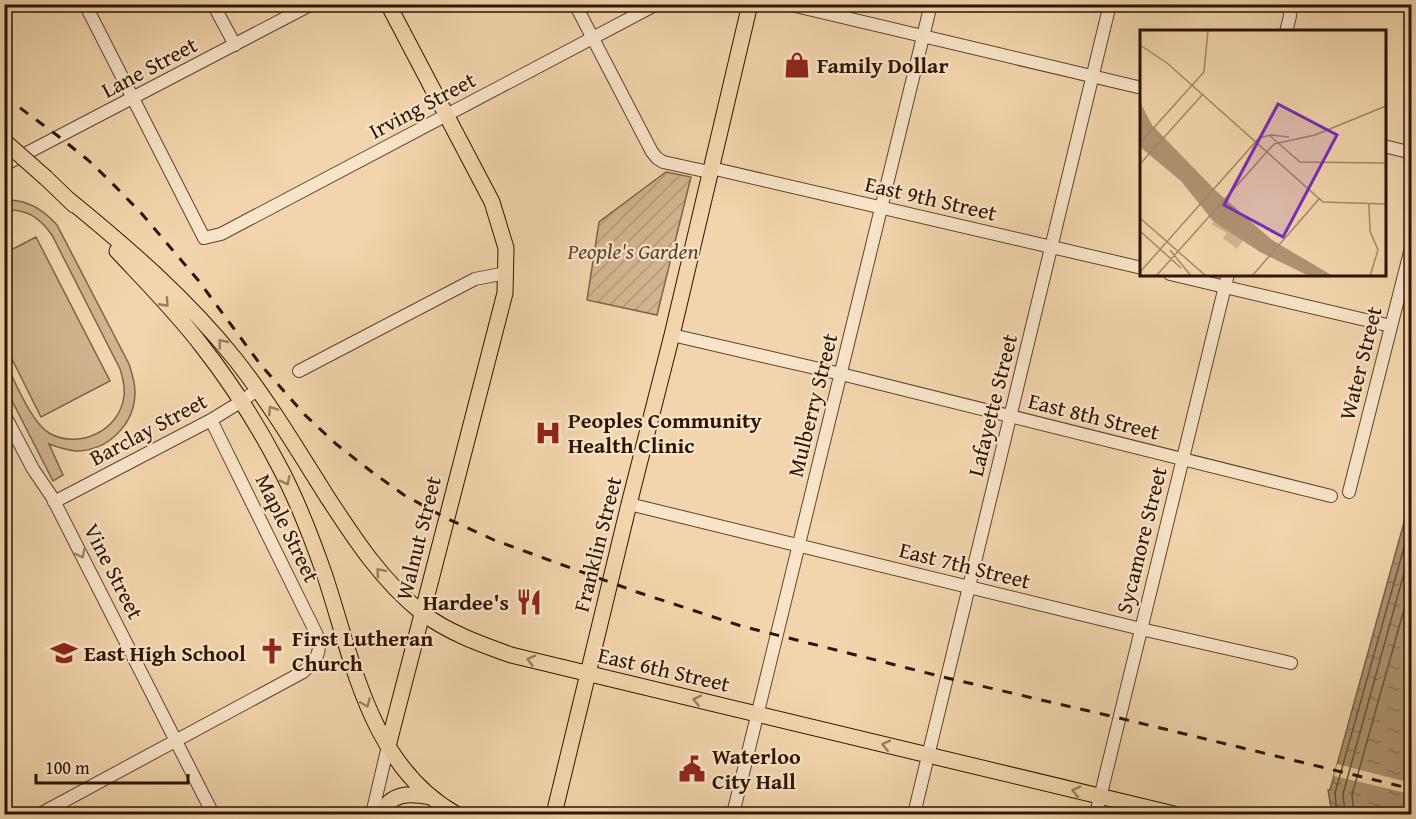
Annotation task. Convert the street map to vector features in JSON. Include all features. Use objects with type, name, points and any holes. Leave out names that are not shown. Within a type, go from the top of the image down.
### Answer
[{"type":"main road","name":"Walnut Street","points":[[388,4],[492,202],[506,248],[505,292],[388,746]]},
{"type":"main road","name":"Franklin Street","points":[[554,814],[672,335],[750,4]]},
{"type":"main road","points":[[4,141],[68,199],[183,323],[242,401],[279,465],[300,508],[324,574],[360,689],[376,727],[413,781],[432,798],[456,814]]},
{"type":"main road","name":"East 6th Street","points":[[68,199],[121,242],[215,335],[258,389],[364,552],[388,582],[422,613],[461,636],[511,655],[1174,814]]},
{"type":"main road","points":[[380,814],[392,800],[403,795],[415,794],[432,798]]},
{"type":"street","points":[[85,4],[133,98]]},
{"type":"street","points":[[213,4],[235,45]]},
{"type":"street","name":"Lane Street","points":[[4,165],[312,4]]},
{"type":"street","name":"East 9th Street","points":[[575,4],[652,152],[663,162],[710,170],[882,208],[1140,268]]},
{"type":"street","name":"Irving Street","points":[[133,98],[204,238],[221,234],[657,4]]},
{"type":"street","points":[[787,4],[1140,88]]},
{"type":"street","name":"Mulberry Street","points":[[733,814],[931,4]]},
{"type":"street","name":"Lafayette Street","points":[[914,814],[1110,4]]},
{"type":"street","points":[[1286,30],[1291,8]]},
{"type":"street","points":[[1386,146],[1412,153]]},
{"type":"street","name":"Water Street","points":[[1349,492],[1412,244]]},
{"type":"street","points":[[299,371],[475,279],[506,273]]},
{"type":"street","points":[[1178,276],[1391,326]]},
{"type":"street","name":"Sycamore Street","points":[[1096,814],[1227,276]]},
{"type":"street","name":"East 8th Street","points":[[672,335],[1331,496]]},
{"type":"street","name":"Barclay Street","points":[[54,502],[211,420],[258,389]]},
{"type":"street","name":"Vine Street","points":[[4,414],[33,469],[54,502],[213,814]]},
{"type":"street","name":"Maple Street","points":[[176,740],[303,672],[317,657],[319,650],[316,633],[211,420]]},
{"type":"street","name":"East 7th Street","points":[[629,504],[1141,629],[1291,663]]},
{"type":"street","points":[[40,814],[176,740]]},
{"type":"street","name":"Walnut Street","points":[[372,814],[388,746]]},
{"type":"green space","name":"People's Garden","points":[[666,172],[691,177],[657,315],[587,300],[599,222]]},
{"type":"green space","points":[[5,200],[20,201],[34,206],[57,225],[129,364],[134,381],[134,404],[130,415],[118,434],[109,441],[88,450],[76,451],[49,444],[63,475],[53,481],[5,387],[5,362],[36,420],[42,428],[60,438],[84,438],[106,428],[121,408],[124,382],[120,369],[52,235],[32,215],[5,210]]},
{"type":"green space","points":[[36,237],[110,381],[41,417],[5,345],[5,253]]},
{"type":"water","points":[[1411,497],[1411,814],[1332,814],[1328,790],[1330,790]]},
{"type":"pier","points":[[1337,764],[1411,783],[1411,794],[1334,776]]},
{"type":"railway","points":[[4,96],[88,160],[142,214],[198,280],[260,364],[304,414],[336,444],[372,472],[404,495],[446,518],[494,540],[637,592],[741,626],[947,678],[1412,789]]},
{"type":"place","name":"Family Dollar","points":[[797,65]]},
{"type":"place","name":"Peoples Community Health Clinic","points":[[548,433]]},
{"type":"place","name":"Hardee's","points":[[529,602]]},
{"type":"place","name":"First Lutheran Church","points":[[272,651]]},
{"type":"place","name":"East High School","points":[[64,653]]},
{"type":"place","name":"Waterloo City Hall","points":[[692,769]]}]
